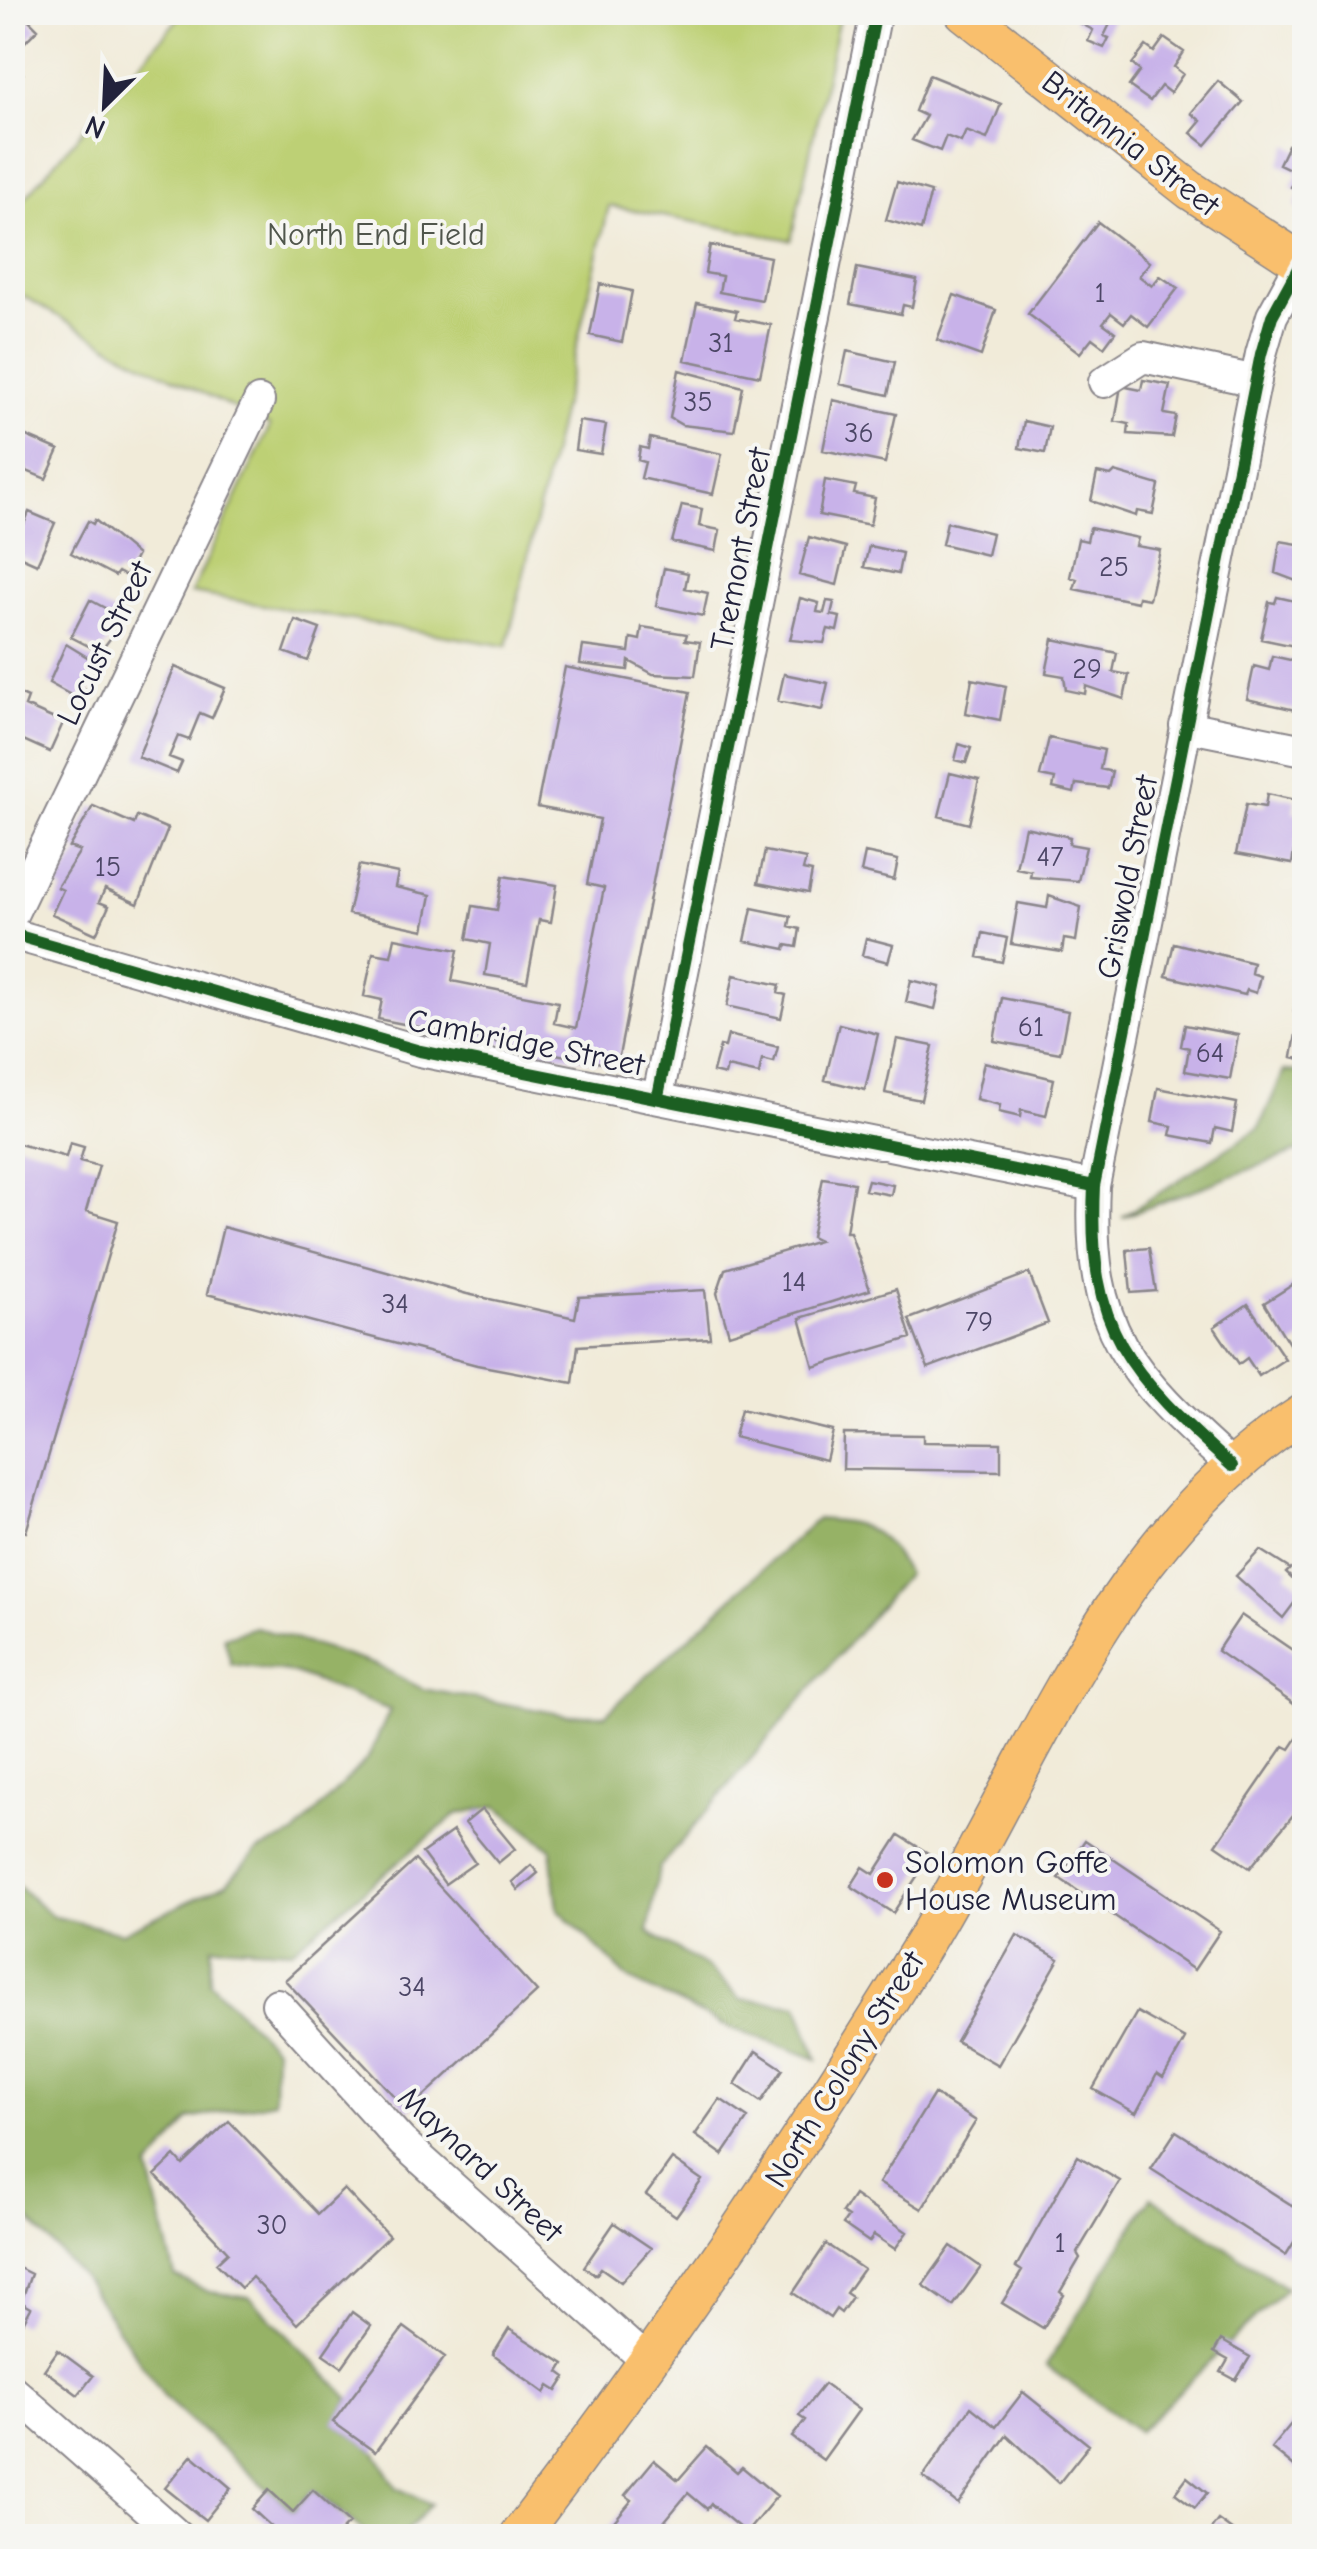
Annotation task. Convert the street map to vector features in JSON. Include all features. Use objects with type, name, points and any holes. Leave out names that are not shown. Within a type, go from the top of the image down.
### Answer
[{"type":"main road","name":"Britannia Street","points":[[964,12],[1190,190],[1303,264]]},
{"type":"main road","name":"North Colony Street","points":[[519,2536],[649,2363],[744,2226],[972,1864],[1082,1653],[1150,1554],[1232,1466],[1304,1412]]},
{"type":"street","name":"Tremont Street","points":[[658,1096],[876,12]]},
{"type":"street","name":"Griswold Street","points":[[1232,1466],[1166,1407],[1130,1365],[1110,1328],[1092,1238],[1094,1186],[1256,381],[1272,316],[1303,264]]},
{"type":"street","points":[[1104,382],[1143,357],[1256,381]]},
{"type":"street","name":"Locust Street","points":[[12,915],[259,401]]},
{"type":"street","points":[[1186,726],[1304,750]]},
{"type":"street","name":"Cambridge Street","points":[[12,934],[420,1051],[1094,1186]]},
{"type":"street","name":"Maynard Street","points":[[277,2004],[402,2142],[649,2363]]},
{"type":"street","points":[[12,2390],[178,2536]]},
{"type":"green space","name":"North End Field","points":[[183,13],[840,13],[791,240],[609,206],[507,646],[191,593],[270,426],[122,353],[13,290],[13,212]]},
{"type":"green space","points":[[1284,1071],[1304,1072],[1304,1149],[1122,1217],[1259,1128]]},
{"type":"green space","points":[[817,1519],[871,1531],[890,1547],[907,1574],[659,1868],[648,1932],[708,1968],[741,1999],[798,2005],[817,2059],[731,2028],[630,1980],[558,1909],[551,1849],[497,1806],[457,1814],[292,1950],[212,1946],[210,1982],[275,2048],[274,2101],[190,2119],[149,2169],[175,2276],[209,2292],[250,2297],[350,2399],[334,2422],[375,2452],[397,2488],[431,2504],[402,2536],[370,2536],[313,2490],[293,2512],[165,2398],[84,2279],[13,2202],[13,1882],[52,1916],[122,1933],[226,1884],[257,1851],[294,1835],[368,1758],[390,1710],[294,1673],[231,1664],[224,1637],[255,1627],[376,1665],[423,1689],[566,1715],[605,1715]]},
{"type":"green space","points":[[1151,2197],[1286,2288],[1138,2432],[1046,2366]]},
{"type":"building","points":[[12,12],[21,12],[38,29],[12,55]]},
{"type":"building","points":[[1078,12],[1116,12],[1104,36],[1109,38],[1104,48],[1088,41],[1093,30],[1074,20]]},
{"type":"building","points":[[1164,38],[1184,52],[1174,67],[1183,74],[1170,93],[1161,86],[1150,101],[1129,86],[1140,71],[1132,64],[1146,46],[1154,52]]},
{"type":"building","points":[[12,63],[23,74],[12,85]]},
{"type":"building","points":[[929,75],[1001,104],[987,139],[966,131],[961,142],[946,136],[940,151],[912,140],[926,116],[915,111]]},
{"type":"building","points":[[1218,81],[1243,102],[1206,145],[1191,133],[1201,121],[1191,113]]},
{"type":"building","points":[[1288,145],[1304,153],[1304,210],[1295,206],[1302,192],[1291,187],[1298,173],[1279,164]]},
{"type":"building","points":[[897,182],[931,192],[921,230],[886,220]]},
{"type":"building","points":[[1098,222],[1150,262],[1139,276],[1152,286],[1160,276],[1178,288],[1148,327],[1131,314],[1124,323],[1111,313],[1103,323],[1115,332],[1104,347],[1092,338],[1080,353],[1028,314]]},
{"type":"building","points":[[710,245],[770,257],[762,300],[719,292],[722,276],[705,273]]},
{"type":"building","points":[[857,268],[917,280],[912,307],[903,305],[901,314],[850,304]]},
{"type":"building","points":[[600,284],[632,291],[622,342],[590,335]]},
{"type":"building","points":[[954,295],[996,310],[981,356],[937,340]]},
{"type":"building","points":[[697,303],[737,311],[735,318],[771,325],[760,376],[685,360]]},
{"type":"building","points":[[12,328],[23,333],[13,358],[12,358]]},
{"type":"building","points":[[847,351],[895,362],[888,395],[840,384]]},
{"type":"building","points":[[679,370],[743,387],[734,431],[682,425],[670,418]]},
{"type":"building","points":[[1143,380],[1170,385],[1164,414],[1176,416],[1172,437],[1128,434],[1129,424],[1115,421],[1121,386],[1141,390]]},
{"type":"building","points":[[833,400],[896,414],[885,463],[823,450]]},
{"type":"building","points":[[579,421],[606,425],[601,454],[575,450]]},
{"type":"building","points":[[1024,421],[1050,427],[1045,453],[1019,448]]},
{"type":"building","points":[[17,432],[59,450],[46,479],[12,465]]},
{"type":"building","points":[[650,438],[722,454],[713,494],[641,478],[645,462],[638,460],[640,447],[648,449]]},
{"type":"building","points":[[1115,472],[1159,485],[1153,514],[1137,511],[1136,516],[1091,501],[1097,473],[1111,476]]},
{"type":"building","points":[[825,480],[856,486],[854,494],[875,498],[870,525],[819,515]]},
{"type":"building","points":[[682,505],[702,509],[699,526],[720,530],[716,551],[672,542]]},
{"type":"building","points":[[29,512],[55,523],[37,564],[12,553]]},
{"type":"building","points":[[95,520],[137,555],[126,576],[118,572],[115,576],[71,553],[88,521],[93,524]]},
{"type":"building","points":[[947,522],[992,533],[987,555],[942,544]]},
{"type":"building","points":[[1090,528],[1138,538],[1136,546],[1160,550],[1149,599],[1138,597],[1137,602],[1074,589],[1077,579],[1070,577],[1078,539],[1087,541]]},
{"type":"building","points":[[809,537],[846,547],[837,585],[799,575]]},
{"type":"building","points":[[1280,541],[1304,545],[1304,584],[1275,573]]},
{"type":"building","points":[[869,546],[902,553],[898,574],[864,567]]},
{"type":"building","points":[[664,568],[688,573],[685,588],[708,593],[703,616],[656,606]]},
{"type":"building","points":[[1277,597],[1304,603],[1304,648],[1261,639],[1269,602],[1275,603]]},
{"type":"building","points":[[800,598],[819,603],[817,612],[824,613],[827,601],[834,602],[831,615],[840,617],[837,631],[828,629],[824,643],[790,640]]},
{"type":"building","points":[[90,600],[118,615],[113,624],[119,627],[100,652],[71,637]]},
{"type":"building","points":[[295,620],[320,629],[308,661],[284,652]]},
{"type":"building","points":[[642,627],[687,634],[685,640],[700,642],[695,676],[653,674],[629,661],[628,670],[580,664],[583,646],[629,652],[631,638],[640,640]]},
{"type":"building","points":[[1053,639],[1117,653],[1113,672],[1129,675],[1124,699],[1086,686],[1085,694],[1066,690],[1064,676],[1046,673]]},
{"type":"building","points":[[66,644],[97,663],[89,692],[85,689],[80,700],[49,683]]},
{"type":"building","points":[[1272,656],[1304,663],[1304,712],[1247,699],[1254,666],[1269,670]]},
{"type":"building","points":[[175,667],[225,688],[212,718],[200,713],[189,740],[178,736],[169,757],[182,762],[177,773],[138,757]]},
{"type":"building","points":[[565,667],[690,692],[617,1066],[378,1019],[382,1000],[364,996],[373,953],[391,956],[395,938],[458,950],[452,981],[558,1002],[554,1023],[576,1028],[604,888],[587,884],[600,819],[537,807]]},
{"type":"building","points":[[784,674],[828,683],[822,710],[778,701]]},
{"type":"building","points":[[972,679],[1006,686],[1000,720],[966,713]]},
{"type":"building","points":[[17,693],[28,698],[25,706],[63,723],[50,752],[12,735]]},
{"type":"building","points":[[1049,738],[1104,750],[1100,769],[1112,772],[1108,788],[1076,784],[1074,793],[1053,788],[1055,779],[1040,776]]},
{"type":"building","points":[[959,744],[971,748],[966,763],[955,760]]},
{"type":"building","points":[[950,773],[979,780],[969,824],[939,816]]},
{"type":"building","points":[[1267,794],[1295,800],[1293,812],[1304,814],[1304,841],[1296,839],[1292,864],[1236,854],[1246,804],[1265,807]]},
{"type":"building","points":[[93,806],[134,824],[137,816],[168,829],[138,904],[105,889],[99,902],[109,906],[96,934],[52,914],[63,890],[57,887],[80,851],[69,847]]},
{"type":"building","points":[[1025,827],[1070,837],[1069,844],[1086,847],[1078,881],[1030,877],[1031,871],[1016,868]]},
{"type":"building","points":[[765,851],[806,859],[803,870],[812,872],[808,893],[758,883]]},
{"type":"building","points":[[865,853],[898,860],[894,880],[861,872]]},
{"type":"building","points":[[359,865],[398,873],[395,887],[431,895],[424,930],[348,914]]},
{"type":"building","points":[[503,876],[557,885],[551,922],[539,920],[527,982],[485,975],[490,944],[467,939],[473,906],[497,910]]},
{"type":"building","points":[[1049,896],[1081,907],[1076,941],[1064,939],[1062,952],[1011,944],[1018,903],[1047,908]]},
{"type":"building","points":[[752,908],[791,916],[789,926],[800,929],[797,947],[786,945],[785,949],[745,941]]},
{"type":"building","points":[[983,933],[1007,938],[1002,962],[978,957]]},
{"type":"building","points":[[866,938],[893,945],[888,962],[862,955]]},
{"type":"building","points":[[1174,943],[1253,963],[1251,973],[1260,976],[1256,993],[1247,990],[1245,995],[1166,976]]},
{"type":"building","points":[[734,975],[780,985],[778,993],[786,995],[781,1018],[727,1006]]},
{"type":"building","points":[[1296,979],[1304,981],[1304,1013],[1294,1011]]},
{"type":"building","points":[[911,980],[940,987],[935,1009],[906,1002]]},
{"type":"building","points":[[1002,998],[1068,1011],[1060,1053],[994,1041]]},
{"type":"building","points":[[839,1024],[878,1034],[865,1090],[825,1080]]},
{"type":"building","points":[[1185,1025],[1238,1035],[1230,1079],[1185,1071],[1189,1048],[1181,1046]]},
{"type":"building","points":[[1296,1034],[1304,1036],[1304,1060],[1292,1057]]},
{"type":"building","points":[[728,1035],[778,1047],[774,1062],[762,1059],[759,1074],[727,1067],[725,1075],[713,1072],[720,1046],[725,1047]]},
{"type":"building","points":[[897,1039],[933,1046],[921,1100],[885,1093]]},
{"type":"building","points":[[984,1062],[1054,1079],[1046,1116],[1021,1110],[1020,1117],[999,1112],[1000,1105],[976,1099]]},
{"type":"building","points":[[1158,1088],[1237,1103],[1232,1132],[1215,1128],[1212,1143],[1170,1135],[1172,1126],[1152,1122]]},
{"type":"building","points":[[12,1142],[66,1157],[70,1143],[84,1147],[80,1161],[99,1166],[86,1211],[118,1221],[26,1532],[12,1528]]},
{"type":"building","points":[[823,1178],[854,1183],[846,1232],[850,1232],[870,1290],[729,1334],[717,1293],[725,1269],[819,1241],[811,1237]]},
{"type":"building","points":[[868,1180],[893,1185],[891,1195],[865,1190]]},
{"type":"building","points":[[223,1227],[467,1294],[575,1318],[579,1297],[705,1290],[710,1338],[578,1346],[573,1383],[477,1365],[207,1294]]},
{"type":"building","points":[[1149,1248],[1156,1291],[1131,1293],[1127,1250]]},
{"type":"building","points":[[1029,1273],[1048,1323],[928,1368],[909,1319]]},
{"type":"building","points":[[1294,1284],[1304,1297],[1304,1339],[1291,1347],[1264,1303]]},
{"type":"building","points":[[896,1289],[911,1338],[814,1367],[800,1318]]},
{"type":"building","points":[[1248,1304],[1285,1359],[1259,1376],[1247,1358],[1239,1364],[1214,1327]]},
{"type":"building","points":[[741,1409],[833,1431],[826,1460],[734,1437]]},
{"type":"building","points":[[844,1434],[923,1435],[923,1442],[1001,1443],[1001,1471],[843,1469]]},
{"type":"building","points":[[1260,1550],[1290,1569],[1286,1573],[1304,1590],[1283,1618],[1236,1576]]},
{"type":"building","points":[[1241,1615],[1304,1658],[1304,1711],[1217,1651]]},
{"type":"building","points":[[1304,1728],[1304,1789],[1297,1801],[1302,1804],[1250,1868],[1216,1845],[1284,1746],[1290,1749]]},
{"type":"building","points":[[482,1809],[515,1849],[498,1863],[465,1823]]},
{"type":"building","points":[[453,1831],[475,1863],[445,1884],[422,1853]]},
{"type":"building","name":"Solomon Goffe House Museum","points":[[899,1835],[931,1855],[893,1913],[851,1886],[863,1867],[874,1874]]},
{"type":"building","points":[[1085,1840],[1220,1931],[1194,1970],[1059,1878]]},
{"type":"building","points":[[415,1860],[537,1992],[408,2111],[285,1980]]},
{"type":"building","points":[[531,1865],[538,1873],[518,1890],[512,1882]]},
{"type":"building","points":[[1017,1935],[1059,1959],[998,2065],[956,2041]]},
{"type":"building","points":[[1137,2012],[1185,2039],[1163,2078],[1157,2074],[1136,2113],[1093,2089]]},
{"type":"building","points":[[756,2051],[783,2069],[761,2102],[735,2084]]},
{"type":"building","points":[[934,2094],[976,2121],[922,2209],[879,2183]]},
{"type":"building","points":[[720,2099],[748,2118],[723,2155],[695,2135]]},
{"type":"building","points":[[229,2121],[318,2214],[344,2189],[389,2236],[297,2324],[252,2277],[241,2288],[216,2263],[228,2252],[155,2175],[175,2156],[183,2165]]},
{"type":"building","points":[[1176,2131],[1304,2213],[1304,2226],[1286,2255],[1151,2169]]},
{"type":"building","points":[[1078,2156],[1120,2181],[1077,2253],[1080,2258],[1060,2292],[1064,2295],[1043,2328],[1002,2303],[1022,2271],[1016,2267]]},
{"type":"building","points":[[672,2159],[702,2180],[676,2216],[646,2195]]},
{"type":"building","points":[[854,2195],[907,2232],[895,2249],[874,2235],[869,2242],[843,2224],[848,2217],[842,2213]]},
{"type":"building","points":[[614,2223],[651,2248],[621,2282],[601,2268],[596,2275],[584,2267]]},
{"type":"building","points":[[826,2244],[863,2269],[846,2293],[852,2297],[841,2313],[836,2309],[830,2318],[793,2293]]},
{"type":"building","points":[[951,2246],[981,2267],[953,2306],[923,2285]]},
{"type":"building","points":[[15,2266],[31,2274],[21,2302],[31,2308],[22,2325],[12,2320]]},
{"type":"building","points":[[352,2312],[371,2326],[342,2367],[323,2354]]},
{"type":"building","points":[[404,2327],[445,2357],[375,2452],[333,2422]]},
{"type":"building","points":[[509,2329],[564,2364],[559,2372],[566,2377],[557,2391],[549,2386],[545,2393],[493,2355]]},
{"type":"building","points":[[1221,2340],[1250,2357],[1236,2380],[1221,2372],[1228,2360],[1214,2352]]},
{"type":"building","points":[[58,2350],[93,2376],[78,2395],[44,2370]]},
{"type":"building","points":[[824,2384],[859,2410],[823,2460],[792,2437],[805,2420],[799,2416]]},
{"type":"building","points":[[1023,2392],[1089,2445],[1059,2483],[1007,2435],[958,2504],[923,2477],[971,2407],[996,2427]]},
{"type":"building","points":[[1301,2412],[1304,2415],[1304,2475],[1271,2448]]},
{"type":"building","points":[[707,2447],[737,2472],[742,2467],[777,2496],[746,2533],[711,2504],[707,2509],[688,2493],[663,2523],[669,2528],[662,2536],[611,2536],[605,2532],[632,2500],[625,2495],[654,2460],[678,2480]]},
{"type":"building","points":[[192,2455],[231,2488],[205,2520],[165,2488]]},
{"type":"building","points":[[1187,2477],[1207,2493],[1195,2508],[1175,2493]]},
{"type":"building","points":[[269,2490],[293,2512],[313,2490],[349,2523],[336,2536],[271,2536],[276,2531],[252,2509]]},
{"type":"building","points":[[1218,2520],[1240,2536],[1206,2536]]},
{"type":"cycle path","points":[[658,1096],[876,12]]},
{"type":"cycle path","points":[[1232,1466],[1166,1404],[1122,1346],[1107,1314],[1098,1278],[1094,1186],[1261,354],[1272,316],[1301,263]]},
{"type":"cycle path","points":[[12,934],[420,1051],[1094,1186]]},
{"type":"place","name":"Solomon Goffe House Museum","points":[[885,1880]]}]
